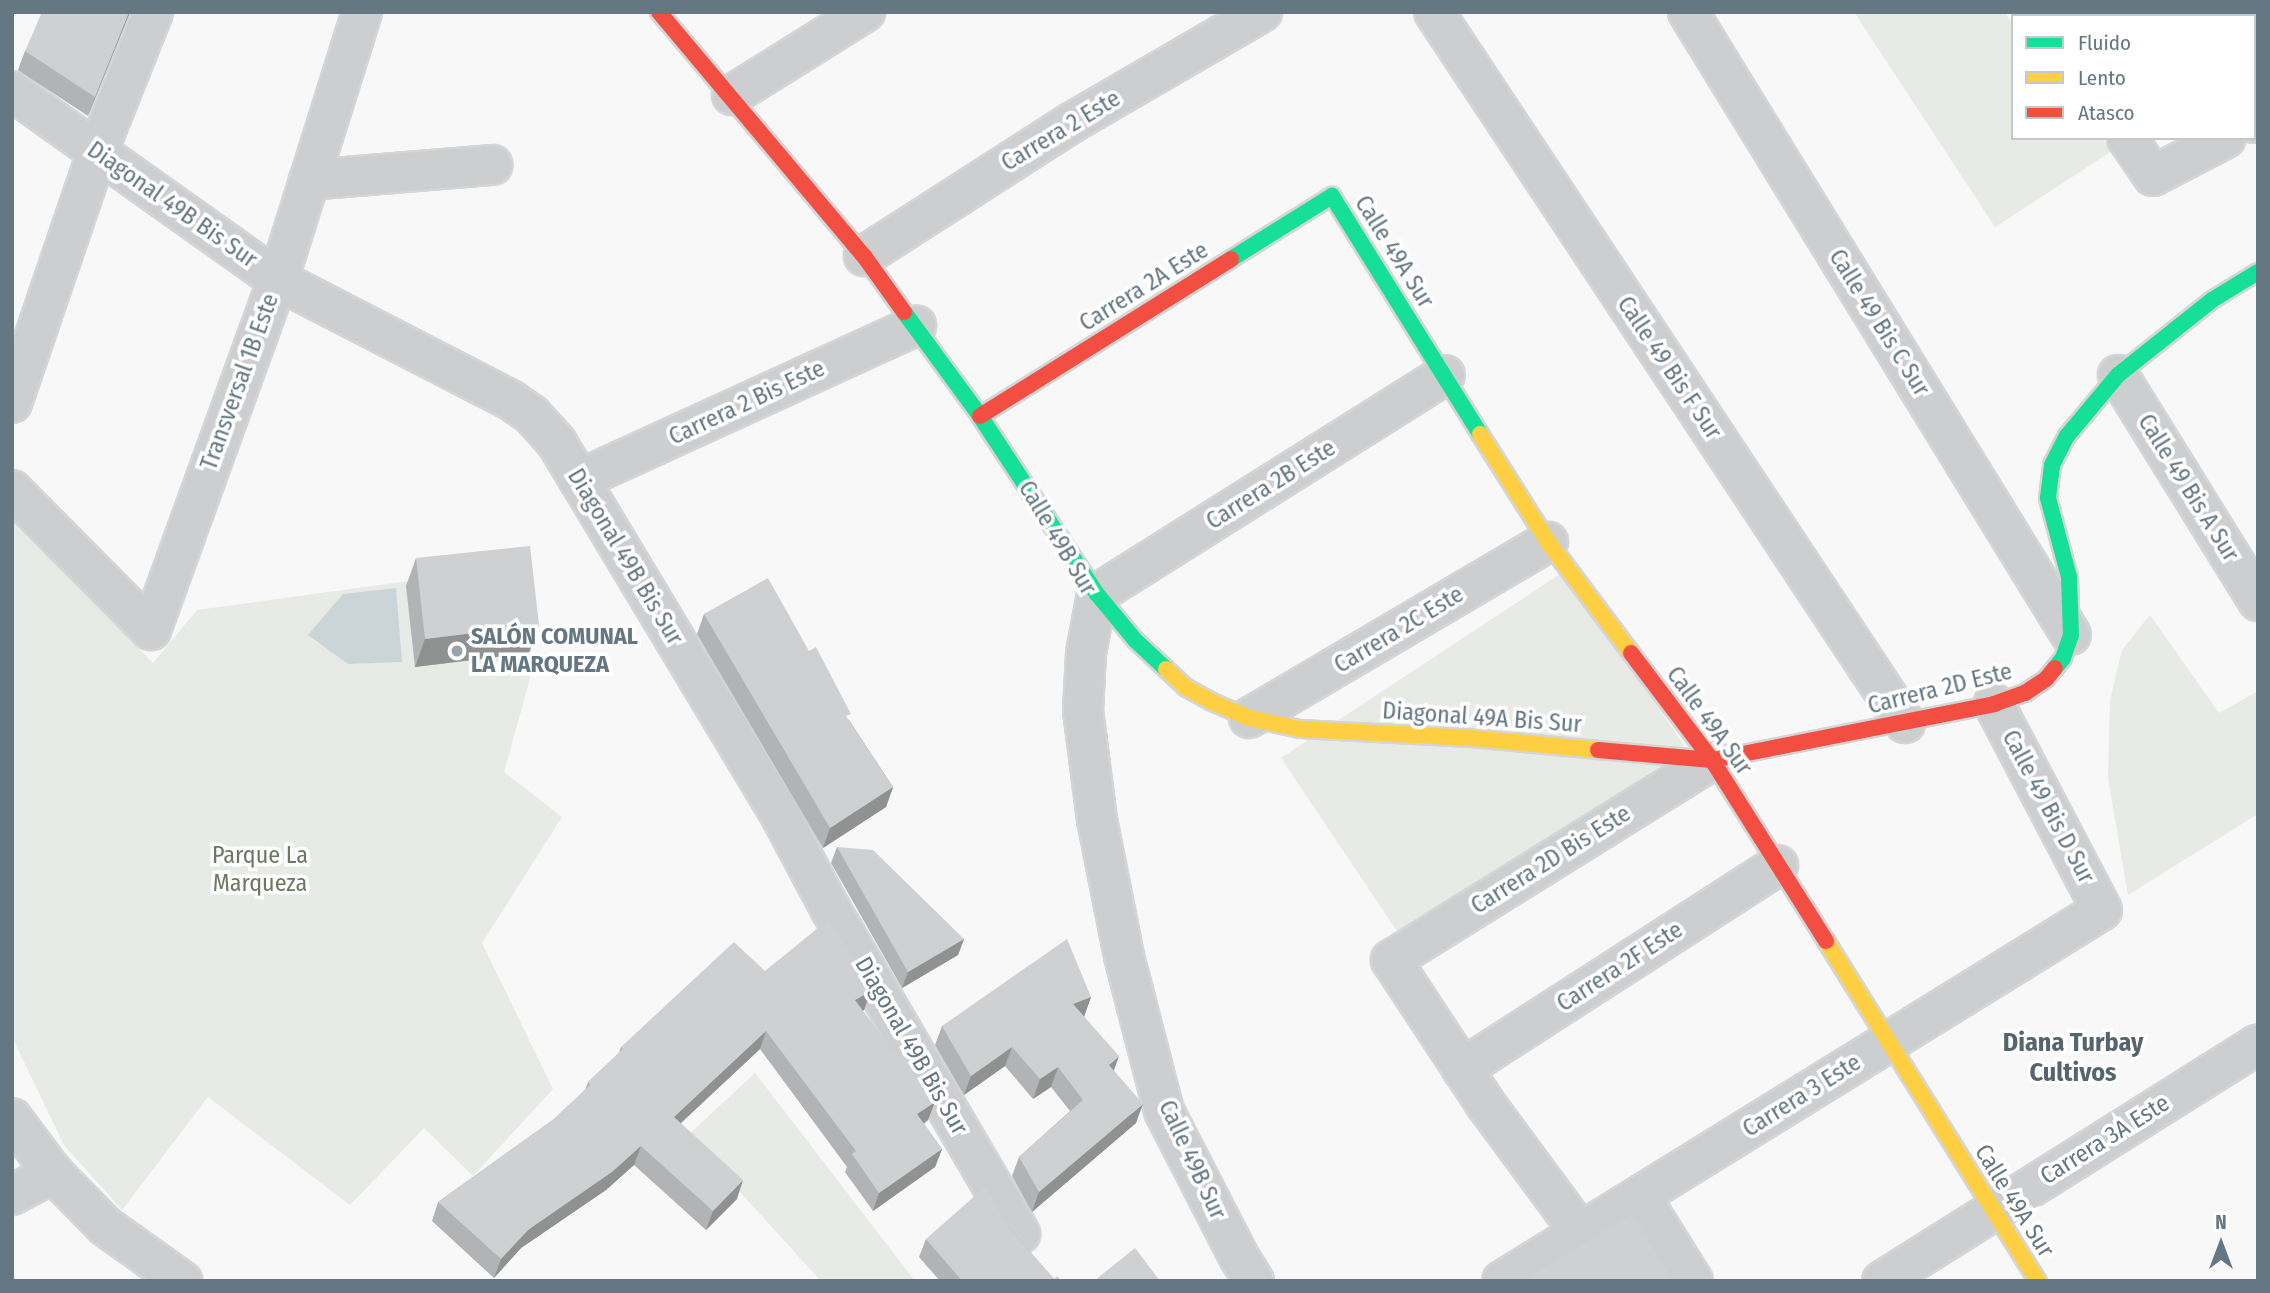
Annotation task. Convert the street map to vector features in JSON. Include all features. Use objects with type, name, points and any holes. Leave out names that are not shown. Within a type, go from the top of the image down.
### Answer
[{"type":"street","points":[[12,403],[97,153],[153,12]]},
{"type":"street","name":"Transversal 1B Este","points":[[12,490],[151,630],[278,280],[362,12]]},
{"type":"street","name":"Calle 49B Sur","points":[[659,12],[732,95],[864,256],[980,416],[1097,594],[1086,653],[1083,711],[1097,820],[1124,956],[1164,1111],[1254,1281]]},
{"type":"street","points":[[732,95],[865,12]]},
{"type":"street","name":"Carrera 2 Este","points":[[864,256],[1071,123],[1262,12]]},
{"type":"street","name":"Calle 49 Bis F Sur","points":[[1434,12],[1905,723]]},
{"type":"street","name":"Calle 49 Bis C Sur","points":[[1688,12],[2071,635]]},
{"type":"street","name":"Diagonal 49B Bis Sur","points":[[12,91],[278,280],[512,401],[532,415],[557,443],[781,816],[831,910],[1020,1234]]},
{"type":"street","points":[[2128,140],[2153,176],[2222,140]]},
{"type":"street","points":[[309,180],[492,165]]},
{"type":"street","name":"Calle 49A Sur","points":[[1332,196],[1548,541],[1712,760],[2038,1281]]},
{"type":"street","name":"Carrera 2A Este","points":[[980,416],[1332,196]]},
{"type":"street","name":"Carrera 2D Este","points":[[1712,760],[1994,704],[2025,694],[2046,679],[2063,659],[2071,635],[2069,577],[2048,498],[2048,479],[2067,436],[2118,375],[2212,300],[2258,272]]},
{"type":"street","name":"Carrera 2 Bis Este","points":[[579,480],[916,326]]},
{"type":"street","name":"Carrera 2B Este","points":[[1097,594],[1445,375]]},
{"type":"street","name":"Calle 49 Bis A Sur","points":[[2118,375],[2258,601]]},
{"type":"street","name":"Carrera 2C Este","points":[[1249,718],[1548,541]]},
{"type":"street","name":"Diagonal 49A Bis Sur","points":[[1097,594],[1158,664],[1185,687],[1249,718],[1300,729],[1471,738],[1712,760]]},
{"type":"street","name":"Calle 49 Bis D Sur","points":[[1994,704],[2102,910]]},
{"type":"street","name":"Carrera 2D Bis Este","points":[[1462,1069],[1391,960],[1712,760]]},
{"type":"street","name":"Carrera 2F Este","points":[[1462,1069],[1778,865]]},
{"type":"street","name":"Carrera 3 Este","points":[[1502,1281],[2102,910]]},
{"type":"street","name":"Carrera 3A Este","points":[[1882,1281],[2258,1044]]},
{"type":"street","points":[[1462,1069],[1580,1232]]},
{"type":"street","points":[[12,1118],[52,1173],[105,1226],[182,1281]]},
{"type":"street","points":[[12,1195],[52,1173]]},
{"type":"street","points":[[1640,1196],[1693,1281]]},
{"type":"green space","points":[[1854,12],[2004,12],[2011,21],[2011,140],[2104,140],[2112,151],[1995,227]]},
{"type":"green space","name":"Parque La Marqueza","points":[[12,518],[153,663],[197,610],[524,565],[533,668],[504,772],[562,817],[482,943],[553,1089],[473,1176],[424,1128],[350,1205],[208,1097],[122,1210],[64,1145],[12,1037]]},
{"type":"green space","points":[[1566,570],[1686,749],[1401,937],[1281,758]]},
{"type":"green space","points":[[2150,615],[2219,713],[2258,691],[2258,814],[2128,895],[2108,778],[2110,700],[2122,650]]},
{"type":"green space","points":[[755,1073],[915,1281],[821,1281],[688,1135]]},
{"type":"shaded area","points":[[396,588],[402,662],[348,664],[308,635],[343,594]]},
{"type":"building","points":[[42,12],[129,12],[95,97],[25,51]]},
{"type":"building","points":[[530,546],[539,625],[425,639],[416,558]]},
{"type":"building","points":[[768,578],[809,651],[816,647],[851,714],[846,716],[893,787],[830,828],[704,614]]},
{"type":"building","points":[[837,847],[873,850],[964,939],[908,972]]},
{"type":"building","points":[[829,919],[871,991],[855,1000],[898,1058],[906,1052],[935,1102],[917,1114],[942,1149],[879,1193],[852,1154],[856,1151],[766,1031],[674,1117],[743,1180],[713,1211],[641,1146],[612,1172],[528,1230],[501,1259],[438,1202],[554,1119],[590,1085],[588,1082],[623,1049],[621,1047],[734,942],[765,971]]},
{"type":"building","points":[[1067,939],[1091,997],[1073,1004],[1119,1056],[1109,1065],[1143,1104],[1039,1192],[1019,1157],[1083,1100],[1058,1067],[1040,1079],[1012,1047],[971,1076],[942,1026]]},
{"type":"building","points":[[985,1187],[1008,1227],[1054,1279],[1057,1276],[1062,1281],[962,1281],[926,1239]]},
{"type":"building","points":[[1632,1214],[1673,1281],[1523,1281]]},
{"type":"building","points":[[1135,1248],[1160,1281],[1094,1281]]},
{"type":"traffic: fast","points":[[1231,259],[1332,196],[1480,434]]},
{"type":"traffic: fast","points":[[2055,668],[2063,658],[2071,635],[2069,577],[2048,498],[2052,465],[2067,436],[2118,375],[2212,300],[2258,272]]},
{"type":"traffic: fast","points":[[904,312],[980,416],[1097,594],[1135,640],[1166,669]]},
{"type":"traffic: slow","points":[[1480,434],[1548,542],[1631,653]]},
{"type":"traffic: slow","points":[[1166,669],[1185,687],[1212,702],[1249,718],[1300,729],[1471,738],[1598,750]]},
{"type":"traffic: slow","points":[[1826,941],[2038,1281]]},
{"type":"traffic: jam","points":[[659,12],[864,256],[904,312]]},
{"type":"traffic: jam","points":[[980,416],[1231,259]]},
{"type":"traffic: jam","points":[[1631,653],[1712,760],[1826,941]]},
{"type":"traffic: jam","points":[[1598,750],[1712,760],[1994,704],[2025,693],[2046,679],[2055,668]]},
{"type":"place","name":"SALÓN COMUNAL LA MARQUEZA","points":[[457,651]]},
{"type":"district","name":"Diana Turbay Cultivos","points":[[2073,1058]]}]
